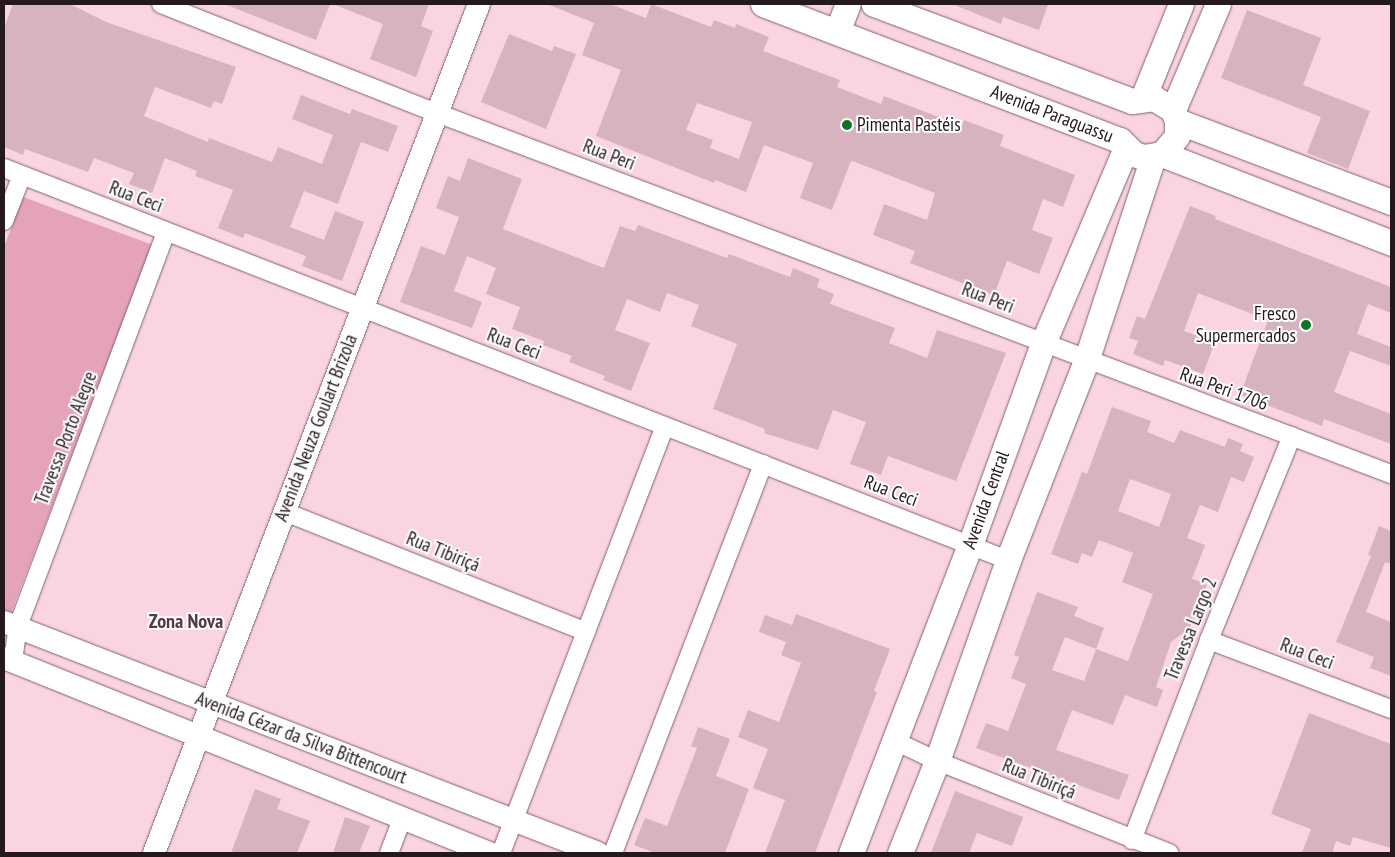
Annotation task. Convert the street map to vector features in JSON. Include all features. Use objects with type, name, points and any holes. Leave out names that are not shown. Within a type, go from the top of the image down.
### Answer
[{"type":"main road","name":"Avenida Paraguassu","points":[[763,4],[1123,144],[1134,154],[1158,156],[1391,243]]},
{"type":"main road","points":[[837,32],[848,4]]},
{"type":"main road","points":[[874,4],[1138,100],[1154,98],[1175,116],[1391,202]]},
{"type":"main road","name":"Avenida Central","points":[[851,853],[970,545],[1044,341],[1123,144],[1118,122],[1121,114],[1138,100],[1181,4]]},
{"type":"main road","points":[[900,853],[937,761],[1008,560],[1086,361],[1158,156],[1177,136],[1175,116],[1218,4]]},
{"type":"street","name":"Rua Peri","points":[[161,4],[437,113],[1044,341]]},
{"type":"street","name":"Avenida Neuza Goulart Brizola","points":[[154,853],[478,4]]},
{"type":"street","name":"Rua Ceci","points":[[4,168],[1008,560]]},
{"type":"street","points":[[4,221],[22,176]]},
{"type":"street","name":"Travessa Porto Alegre","points":[[8,660],[11,624],[166,232]]},
{"type":"street","name":"Rua Peri 1706","points":[[1044,341],[1086,361],[1391,474]]},
{"type":"street","points":[[501,853],[665,426]]},
{"type":"street","name":"Travessa Largo 2","points":[[1132,840],[1209,640],[1292,436]]},
{"type":"street","points":[[613,853],[763,464]]},
{"type":"street","name":"Rua Tibiriçá","points":[[285,512],[586,632]]},
{"type":"street","name":"Avenida Cézar da Silva Bittencourt","points":[[11,624],[598,853]]},
{"type":"street","name":"Rua Ceci","points":[[1209,640],[1391,709]]},
{"type":"street","name":"Avenida Cézar da Silva Bittencourt","points":[[8,660],[200,735],[489,853]]},
{"type":"street","name":"Rua Tibiriçá","points":[[894,741],[937,761],[1132,840],[1169,853]]},
{"type":"street","points":[[389,853],[402,819]]},
{"type":"shaded area","points":[[23,197],[153,245],[9,618],[4,616],[4,247]]},
{"type":"building","points":[[13,4],[70,4],[106,22],[236,67],[222,104],[214,101],[211,108],[155,87],[144,116],[208,142],[209,138],[272,162],[278,147],[322,164],[333,135],[292,119],[301,95],[350,114],[352,109],[398,126],[388,152],[361,142],[338,204],[304,191],[290,227],[324,240],[335,211],[364,222],[342,281],[302,266],[306,256],[245,233],[243,238],[218,228],[233,190],[195,176],[197,171],[165,158],[152,193],[129,184],[134,173],[94,158],[88,172],[25,149],[23,155],[4,147],[4,28]]},
{"type":"building","points":[[224,4],[330,4],[316,40]]},
{"type":"building","points":[[333,4],[429,4],[421,26],[433,31],[416,77],[370,59],[383,24]]},
{"type":"building","points":[[547,4],[610,4],[646,18],[651,4],[711,27],[714,20],[735,28],[736,24],[769,37],[763,51],[840,80],[837,87],[881,104],[884,96],[962,126],[964,120],[1004,135],[1000,146],[1075,175],[1063,207],[1043,199],[1032,230],[1053,238],[1039,274],[1007,261],[994,295],[910,263],[915,251],[873,235],[884,204],[927,220],[935,193],[855,162],[851,161],[832,210],[800,198],[813,163],[764,145],[746,192],[715,180],[714,183],[596,136],[621,70],[582,55],[594,23]],"holes":[[[697,103],[752,122],[739,159],[710,148],[713,140],[686,130]]]},
{"type":"building","points":[[952,4],[1048,4],[1039,30],[1003,17],[1001,24]]},
{"type":"building","points":[[1247,10],[1321,38],[1303,85],[1370,111],[1348,169],[1307,153],[1321,117],[1221,78]]},
{"type":"building","points":[[509,34],[552,51],[554,46],[576,54],[546,129],[481,102]]},
{"type":"building","points":[[468,158],[522,179],[503,229],[604,268],[620,226],[635,231],[638,225],[727,258],[729,254],[790,277],[793,268],[820,279],[817,287],[834,294],[830,304],[895,328],[889,343],[927,358],[937,330],[1006,353],[956,481],[888,456],[881,475],[850,464],[866,422],[833,410],[818,450],[764,433],[765,429],[713,409],[737,344],[691,326],[699,305],[667,293],[660,312],[627,299],[615,330],[650,343],[631,391],[603,380],[605,376],[569,362],[572,356],[543,345],[544,341],[512,329],[520,307],[486,294],[496,268],[467,256],[454,291],[482,302],[472,328],[400,302],[421,246],[445,255],[459,217],[436,208],[448,176],[460,181]]},
{"type":"building","points":[[1190,206],[1216,216],[1215,219],[1391,287],[1391,313],[1368,304],[1357,334],[1391,347],[1391,366],[1350,351],[1334,392],[1391,414],[1391,444],[1324,419],[1322,426],[1240,395],[1268,320],[1198,293],[1184,331],[1215,342],[1203,374],[1165,360],[1163,366],[1133,354],[1138,341],[1129,338],[1137,316],[1145,319]]},
{"type":"building","points":[[1112,407],[1151,421],[1147,432],[1174,443],[1180,430],[1225,447],[1228,438],[1243,444],[1240,451],[1254,457],[1244,482],[1231,477],[1218,512],[1200,505],[1187,538],[1205,545],[1192,579],[1207,584],[1190,628],[1171,642],[1156,687],[1163,690],[1157,707],[1125,695],[1113,725],[1072,710],[1056,750],[1129,775],[1119,800],[976,748],[986,723],[1008,731],[1026,684],[1011,678],[1019,657],[1014,655],[1037,592],[1078,607],[1074,616],[1104,628],[1096,649],[1128,661],[1153,594],[1122,582],[1133,553],[1099,540],[1092,557],[1082,553],[1078,564],[1051,554],[1082,472],[1087,474]],"holes":[[[1130,479],[1171,494],[1159,527],[1118,511]],[[1065,637],[1096,649],[1084,681],[1052,670]]]},
{"type":"building","points":[[1379,526],[1391,531],[1391,564],[1385,562],[1366,612],[1391,622],[1391,676],[1370,668],[1374,657],[1336,642],[1371,556],[1368,555]]},
{"type":"building","points":[[796,614],[890,649],[874,691],[877,692],[815,853],[765,853],[785,800],[753,788],[768,749],[738,737],[748,710],[779,722],[801,663],[781,655],[786,642],[759,632],[765,615],[792,625]]},
{"type":"building","points":[[1309,713],[1391,744],[1391,848],[1353,837],[1350,846],[1336,841],[1332,853],[1302,853],[1311,829],[1271,814]]},
{"type":"building","points":[[698,727],[730,739],[716,776],[749,789],[725,853],[655,853],[634,845],[645,818],[667,826],[697,748],[691,746]]},
{"type":"building","points":[[255,789],[281,799],[277,809],[310,821],[297,853],[231,853]]},
{"type":"building","points":[[955,791],[1023,817],[1012,846],[977,833],[969,853],[931,853]]},
{"type":"building","points":[[345,817],[370,826],[359,853],[333,853]]},
{"type":"place","name":"Pimenta Pastéis","points":[[847,125]]},
{"type":"place","name":"Fresco Supermercados","points":[[1306,325]]},
{"type":"district","name":"Zona Nova","points":[[186,621]]}]
